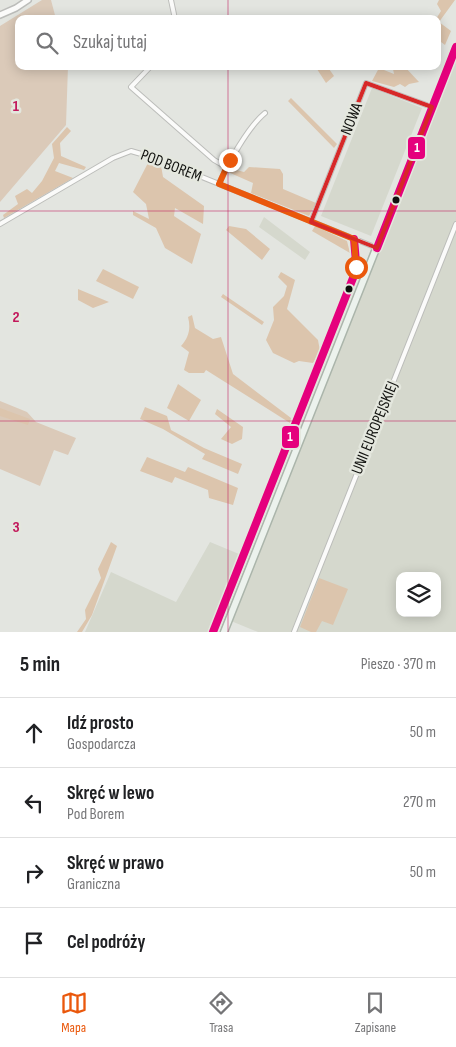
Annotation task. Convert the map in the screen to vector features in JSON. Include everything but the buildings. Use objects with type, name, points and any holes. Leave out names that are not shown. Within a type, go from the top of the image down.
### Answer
[{"type":"main road","points":[[224,632],[456,46]]},
{"type":"street","points":[[0,16],[28,0]]},
{"type":"street","points":[[171,0],[174,15]]},
{"type":"street","points":[[147,70],[131,87],[214,160],[226,167]]},
{"type":"street","name":"NOWA","points":[[311,222],[366,83],[432,107]]},
{"type":"street","points":[[219,184],[226,167],[253,124],[265,113]]},
{"type":"street","name":"POD BOREM","points":[[0,224],[113,158],[131,151],[155,158],[377,248]]},
{"type":"street","name":"UNII EUROPEJSKIEJ","points":[[294,632],[456,224]]},
{"type":"street","points":[[213,632],[355,274],[354,239]]},
{"type":"highlighted area","points":[[366,83],[432,107],[377,248],[311,222]]},
{"type":"shaded area","points":[[42,0],[51,0],[55,15],[18,15]]},
{"type":"shaded area","points":[[439,0],[455,0],[441,19],[441,15],[438,15],[441,11],[437,4]]},
{"type":"shaded area","points":[[15,17],[15,70],[68,70],[66,125],[0,202],[0,26]]},
{"type":"shaded area","points":[[441,24],[451,31],[445,45],[441,42]]},
{"type":"shaded area","points":[[456,55],[456,632],[258,632],[231,621]]},
{"type":"shaded area","points":[[318,70],[330,70],[334,76],[326,83]]},
{"type":"shaded area","points":[[378,70],[394,74],[393,70],[408,70],[419,82],[405,87],[400,84],[394,87],[372,81]]},
{"type":"shaded area","points":[[372,88],[422,108],[371,236],[321,216]]},
{"type":"shaded area","points":[[291,98],[337,144],[334,148],[288,101]]},
{"type":"shaded area","points":[[67,127],[71,131],[60,143],[61,156],[86,167],[84,170],[59,163],[55,171],[73,178],[4,218],[3,215],[18,204],[15,196],[27,189],[32,193],[42,181],[54,158],[52,144]]},
{"type":"shaded area","points":[[149,161],[161,165],[163,177],[204,206],[203,224],[175,208],[174,216],[201,234],[192,264],[165,248],[156,228],[133,215],[133,211],[149,219],[146,204],[133,192]]},
{"type":"shaded area","points":[[249,167],[280,169],[283,174],[283,189],[316,203],[309,216],[251,193],[253,183],[228,172],[229,168],[244,172]]},
{"type":"shaded area","points":[[264,217],[310,252],[305,260],[259,227]]},
{"type":"shaded area","points":[[229,226],[246,229],[270,249],[262,260],[226,230]]},
{"type":"shaded area","points":[[315,226],[347,241],[350,253],[312,231]]},
{"type":"shaded area","points":[[103,269],[139,287],[133,299],[96,281]]},
{"type":"shaded area","points":[[281,272],[295,280],[287,309],[318,340],[320,351],[313,363],[299,361],[294,363],[273,353],[266,340],[274,320],[273,307],[284,296],[287,286],[278,277]]},
{"type":"shaded area","points":[[78,289],[109,302],[93,308],[78,300]]},
{"type":"shaded area","points":[[223,294],[264,322],[262,325],[221,297]]},
{"type":"shaded area","points":[[192,315],[195,328],[213,339],[221,337],[233,374],[291,418],[290,423],[206,370],[204,373],[189,373],[184,370],[189,352],[181,346],[189,332],[188,317]]},
{"type":"shaded area","points":[[178,384],[201,400],[189,421],[167,408]]},
{"type":"shaded area","points":[[0,401],[27,412],[36,422],[76,438],[68,455],[54,450],[40,486],[0,469]]},
{"type":"shaded area","points":[[145,407],[167,416],[171,430],[204,448],[242,464],[238,474],[202,459],[205,454],[163,429],[140,419]]},
{"type":"shaded area","points":[[0,408],[30,419],[28,425],[0,416]]},
{"type":"shaded area","points":[[217,409],[243,427],[242,439],[232,444],[221,439],[231,427],[215,414]]},
{"type":"shaded area","points":[[147,457],[185,472],[188,467],[238,488],[233,505],[209,498],[208,490],[175,477],[172,483],[140,471]]},
{"type":"shaded area","points":[[111,542],[117,546],[92,615],[82,632],[77,632],[86,619],[85,610],[101,578],[98,569]]},
{"type":"shaded area","points":[[210,542],[239,554],[209,632],[85,632],[111,572],[176,602]]},
{"type":"shaded area","points":[[319,578],[348,589],[333,625],[322,621],[316,632],[311,632],[300,627]]},
{"type":"transit line","name":"1","points":[[377,248],[456,47]]},
{"type":"transit line","name":"1","points":[[213,632],[355,273],[354,239]]},
{"type":"route","points":[[230,160],[219,184],[354,239],[356,267]]}]
